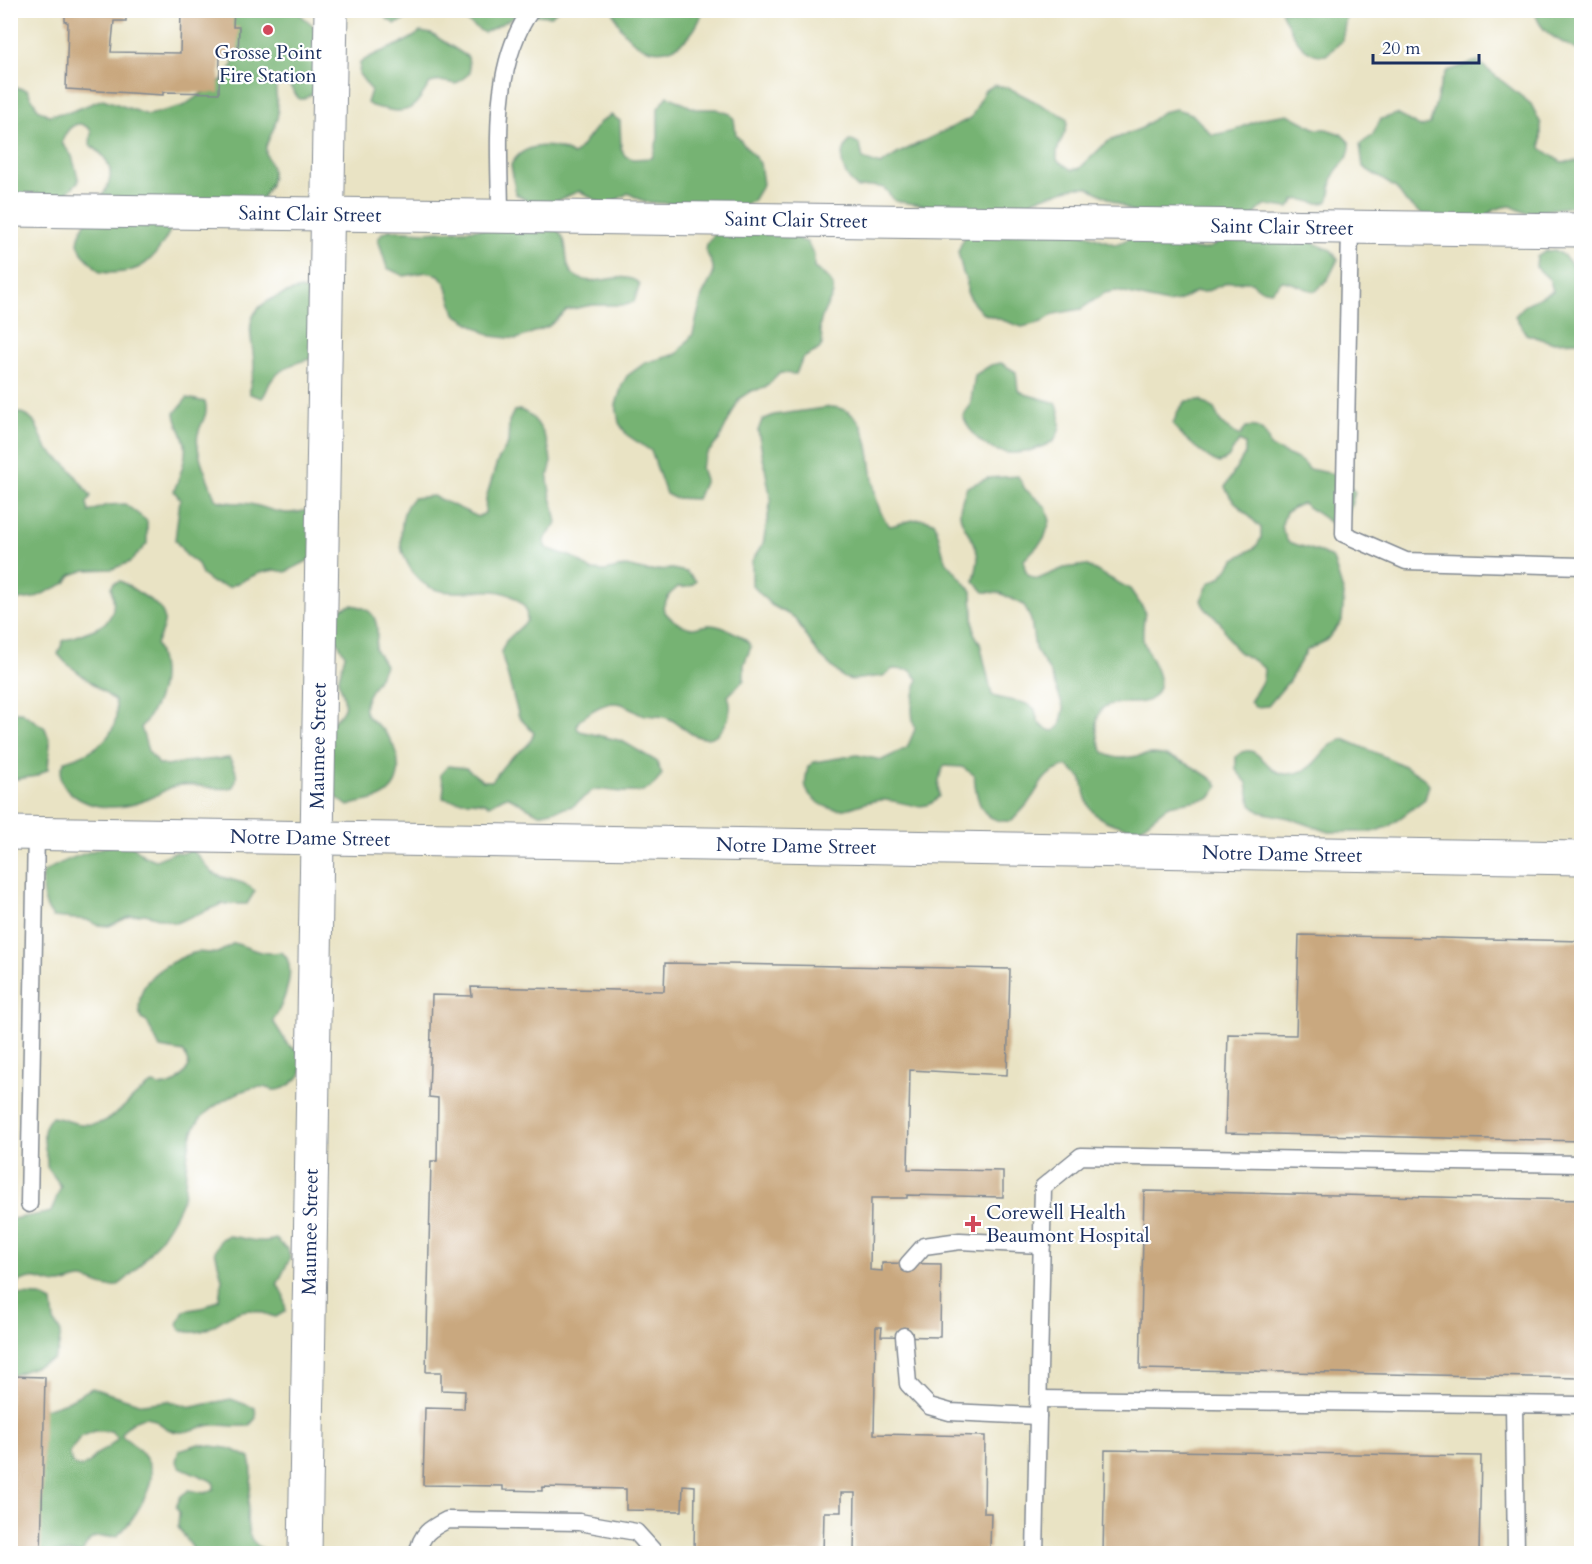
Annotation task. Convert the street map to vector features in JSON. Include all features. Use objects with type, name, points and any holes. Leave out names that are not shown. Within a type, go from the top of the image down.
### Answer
[{"type":"street","name":"Maumee Street","points":[[305,1554],[331,10]]},
{"type":"street","name":"Saint Clair Street","points":[[10,210],[1581,230]]},
{"type":"street","name":"Notre Dame Street","points":[[23,833],[1581,858]]},
{"type":"lane","points":[[500,217],[500,126],[505,71],[524,20],[531,10]]},
{"type":"lane","points":[[1350,228],[1350,328],[1344,534],[1406,561],[1581,566]]},
{"type":"lane","points":[[23,833],[29,1204]]},
{"type":"lane","points":[[1035,1554],[1043,1187],[1081,1156],[1581,1164]]},
{"type":"lane","points":[[908,1264],[924,1246],[960,1241],[1042,1245]]},
{"type":"lane","points":[[904,1336],[908,1384],[929,1406],[950,1412],[1038,1407],[1581,1405]]},
{"type":"lane","points":[[1514,1405],[1516,1554]]},
{"type":"lane","points":[[417,1554],[419,1544],[428,1529],[447,1520],[579,1522],[636,1532],[656,1554]]},
{"type":"green space","points":[[613,10],[703,11],[695,29],[684,41],[671,48],[658,51],[645,48],[632,41],[621,28]]},
{"type":"green space","points":[[223,11],[296,11],[315,27],[316,91],[304,99],[299,99],[286,81],[278,79],[277,117],[266,150],[272,175],[267,191],[255,209],[172,227],[159,249],[145,264],[126,272],[100,272],[82,253],[78,243],[82,230],[109,181],[110,169],[104,157],[90,145],[91,131],[82,124],[77,124],[66,133],[62,143],[72,156],[79,181],[62,196],[48,201],[10,197],[10,86],[27,90],[38,109],[48,115],[70,112],[103,99],[148,115],[183,106],[226,77],[233,64]]},
{"type":"green space","points":[[380,11],[414,11],[403,21],[395,24]]},
{"type":"green space","points":[[456,11],[557,11],[551,16],[520,14],[484,33],[463,19]]},
{"type":"green space","points":[[1281,11],[1347,11],[1342,41],[1326,55],[1310,52],[1298,41]]},
{"type":"green space","points":[[1535,11],[1581,11],[1581,52],[1559,41],[1546,31],[1537,19]]},
{"type":"green space","points":[[420,32],[432,34],[468,57],[470,73],[456,84],[440,81],[430,83],[413,106],[402,111],[369,105],[367,103],[371,90],[359,74],[360,63]]},
{"type":"green space","points":[[1477,61],[1531,104],[1541,124],[1541,148],[1561,162],[1581,161],[1581,205],[1526,213],[1511,206],[1503,207],[1494,210],[1471,228],[1433,222],[1406,202],[1396,188],[1363,167],[1360,144],[1372,136],[1381,119],[1397,114],[1420,127],[1430,124],[1442,80],[1447,71]]},
{"type":"green space","points":[[995,85],[1009,88],[1067,118],[1066,129],[1058,148],[1057,160],[1072,170],[1080,168],[1107,142],[1142,128],[1162,112],[1176,109],[1192,114],[1212,135],[1233,131],[1263,118],[1288,114],[1316,129],[1326,129],[1341,134],[1350,143],[1350,150],[1333,177],[1328,201],[1319,203],[1299,199],[1295,200],[1289,208],[1264,206],[1253,218],[1331,250],[1338,259],[1328,279],[1316,291],[1282,281],[1271,291],[1260,289],[1251,282],[1229,282],[1205,292],[1195,292],[1179,301],[1167,303],[1116,291],[1105,293],[1081,309],[1054,314],[1042,322],[1022,327],[982,313],[967,292],[967,281],[958,252],[966,232],[928,206],[895,201],[884,188],[874,186],[857,188],[848,177],[842,159],[850,140],[860,145],[863,159],[880,165],[899,153],[971,118],[985,90]],"holes":[[[1076,187],[1088,187],[1135,213],[1221,240],[1201,250],[1151,234],[1140,234],[1114,244],[1022,211],[1035,199]]]},
{"type":"green space","points":[[668,96],[695,109],[716,109],[730,114],[734,119],[736,135],[760,163],[763,184],[753,201],[737,207],[645,202],[628,193],[608,205],[580,191],[542,206],[516,194],[511,165],[516,157],[539,146],[557,148],[573,155],[600,122],[611,115],[620,121],[621,148],[625,156],[633,159],[652,158],[658,138],[658,108]]},
{"type":"green space","points":[[554,225],[564,240],[567,263],[574,275],[590,281],[633,279],[640,284],[634,302],[626,305],[592,305],[567,310],[549,326],[517,339],[491,336],[455,314],[446,284],[439,275],[427,272],[404,276],[387,268],[378,239],[382,233],[389,230],[426,232]]},
{"type":"green space","points":[[762,226],[807,242],[814,255],[814,268],[831,283],[832,295],[820,326],[822,346],[803,359],[796,374],[780,373],[765,388],[751,391],[739,399],[719,440],[706,455],[701,467],[705,480],[697,499],[674,498],[666,494],[651,451],[627,435],[619,423],[616,405],[622,385],[627,376],[645,363],[677,354],[693,334],[702,296],[713,275],[713,266],[706,251],[707,244],[716,232]]},
{"type":"green space","points":[[1555,250],[1566,257],[1578,278],[1582,303],[1581,341],[1551,342],[1526,334],[1515,316],[1526,304],[1553,291],[1550,280],[1536,267],[1537,257],[1546,251]]},
{"type":"green space","points":[[301,289],[311,292],[319,359],[299,362],[280,372],[271,381],[262,398],[250,394],[254,367],[252,319],[263,305],[274,298]]},
{"type":"green space","points":[[1001,363],[1016,372],[1018,390],[1056,403],[1060,422],[1059,432],[1054,441],[1027,451],[1001,452],[990,448],[971,430],[963,416],[970,406],[975,375],[991,365]]},
{"type":"green space","points":[[187,398],[205,402],[205,415],[197,441],[200,458],[215,499],[289,513],[307,510],[317,556],[286,572],[275,570],[259,573],[229,587],[213,583],[202,575],[198,564],[186,555],[175,540],[180,499],[174,491],[183,466],[185,446],[175,413]]},
{"type":"green space","points":[[1200,400],[1215,409],[1221,422],[1230,431],[1240,436],[1246,427],[1255,427],[1265,434],[1270,446],[1296,458],[1309,469],[1335,474],[1355,492],[1346,522],[1335,526],[1302,503],[1286,512],[1281,527],[1288,542],[1323,553],[1333,559],[1344,594],[1342,621],[1326,641],[1307,650],[1289,681],[1268,706],[1255,707],[1250,702],[1263,680],[1264,669],[1237,650],[1219,621],[1206,609],[1201,600],[1209,583],[1220,578],[1235,559],[1256,547],[1261,538],[1261,528],[1231,498],[1225,487],[1245,454],[1245,444],[1239,441],[1228,458],[1220,463],[1209,458],[1173,424],[1178,411],[1186,401]]},
{"type":"green space","points":[[831,407],[848,412],[859,423],[866,438],[881,513],[890,526],[918,519],[935,523],[945,560],[972,591],[974,633],[980,643],[992,695],[1035,709],[1038,721],[1045,729],[1054,731],[1060,726],[1064,709],[1050,672],[1035,649],[1031,620],[1024,605],[1000,593],[984,592],[974,581],[978,556],[960,517],[962,500],[967,487],[988,478],[1018,476],[1025,489],[1046,507],[1050,521],[1044,539],[1024,560],[1027,573],[1031,576],[1038,579],[1064,568],[1086,565],[1130,589],[1145,611],[1143,639],[1156,668],[1159,683],[1152,698],[1145,702],[1117,703],[1102,709],[1098,717],[1097,730],[1100,745],[1109,756],[1121,758],[1153,754],[1170,757],[1186,764],[1216,782],[1218,787],[1210,798],[1169,805],[1140,828],[1117,825],[1095,814],[1086,798],[1081,778],[1067,766],[1047,776],[1027,805],[1012,821],[1001,821],[986,814],[978,801],[974,775],[962,767],[944,766],[939,781],[939,796],[927,805],[882,800],[833,809],[815,800],[808,793],[805,781],[808,767],[814,762],[857,755],[882,760],[907,748],[915,729],[912,709],[918,679],[910,670],[893,669],[883,676],[852,680],[844,678],[818,654],[795,618],[771,605],[752,585],[752,561],[763,544],[771,500],[758,431],[762,420],[774,415]]},
{"type":"green space","points":[[520,410],[527,413],[538,424],[546,439],[550,455],[548,482],[557,523],[544,540],[546,548],[575,558],[591,570],[605,571],[626,566],[647,571],[672,569],[686,572],[696,581],[688,587],[678,587],[670,594],[663,607],[664,611],[674,620],[688,627],[709,625],[728,630],[739,635],[751,647],[744,664],[744,680],[728,696],[729,716],[723,728],[712,737],[696,736],[670,719],[637,713],[621,704],[607,704],[583,718],[578,722],[577,728],[580,731],[622,741],[656,761],[662,774],[648,789],[640,792],[593,790],[573,806],[539,814],[509,797],[504,797],[490,805],[443,798],[444,785],[440,775],[448,766],[466,768],[483,781],[492,781],[506,763],[532,739],[534,733],[519,717],[501,652],[506,641],[527,621],[526,609],[514,597],[499,592],[451,592],[435,589],[421,582],[409,566],[401,545],[403,516],[413,498],[433,496],[478,517],[485,513],[486,498],[497,462],[508,444],[509,421],[514,411]]},
{"type":"green space","points":[[10,413],[25,414],[35,423],[47,449],[69,467],[91,496],[87,503],[89,512],[107,505],[125,504],[147,521],[147,544],[130,562],[112,569],[86,570],[71,575],[66,583],[34,598],[11,601]]},
{"type":"green space","points":[[120,581],[150,600],[164,615],[163,627],[156,644],[162,667],[161,688],[154,708],[141,727],[148,751],[159,764],[168,766],[229,758],[236,773],[236,780],[232,788],[180,785],[140,802],[105,807],[83,801],[63,784],[61,775],[65,761],[86,753],[104,741],[115,724],[116,713],[115,701],[58,654],[63,641],[94,629],[108,619],[114,601],[111,587]]},
{"type":"green space","points":[[352,605],[361,607],[372,614],[377,626],[375,649],[385,665],[366,699],[365,711],[390,739],[397,757],[398,776],[388,792],[379,798],[348,806],[331,793],[316,734],[338,717],[344,707],[338,681],[345,655],[329,627],[337,612]]},
{"type":"green space","points":[[11,712],[21,712],[45,728],[50,742],[48,769],[37,776],[11,780]]},
{"type":"green space","points":[[1343,739],[1396,762],[1426,780],[1429,785],[1425,799],[1388,827],[1372,832],[1329,832],[1289,818],[1260,812],[1251,805],[1247,783],[1236,770],[1236,757],[1243,752],[1250,751],[1256,753],[1279,773],[1297,773],[1313,765],[1328,748]]},
{"type":"green space","points":[[129,842],[144,856],[156,860],[175,852],[184,853],[190,850],[215,874],[246,884],[255,891],[247,904],[222,904],[176,923],[145,914],[131,916],[109,926],[97,925],[87,920],[53,917],[44,896],[43,873],[85,853]]},
{"type":"green space","points":[[234,943],[262,952],[281,952],[287,958],[288,985],[273,1021],[288,1045],[303,1054],[301,1075],[282,1089],[274,1090],[263,1087],[237,1093],[201,1118],[196,1124],[190,1142],[185,1188],[177,1212],[148,1255],[118,1285],[109,1287],[83,1279],[60,1284],[37,1279],[23,1280],[18,1283],[16,1289],[19,1295],[40,1296],[52,1302],[54,1321],[61,1333],[58,1351],[53,1360],[11,1376],[10,1220],[51,1212],[61,1186],[47,1167],[44,1135],[47,1123],[52,1117],[82,1124],[102,1122],[117,1113],[145,1088],[153,1084],[165,1086],[178,1080],[189,1066],[184,1052],[160,1048],[147,1022],[141,1019],[139,1006],[145,984],[152,976],[171,963],[193,953],[217,953]]},
{"type":"green space","points":[[227,1236],[258,1241],[276,1239],[288,1250],[290,1258],[277,1285],[283,1292],[286,1311],[276,1317],[247,1310],[238,1312],[199,1332],[181,1330],[178,1324],[184,1311],[205,1307],[219,1299],[222,1279],[215,1251],[221,1239]]},
{"type":"green space","points":[[92,1388],[142,1404],[168,1401],[192,1407],[231,1399],[255,1408],[256,1418],[249,1426],[211,1425],[179,1432],[172,1431],[150,1418],[137,1419],[125,1429],[122,1436],[145,1458],[150,1467],[150,1484],[141,1504],[123,1530],[117,1536],[92,1538],[82,1553],[14,1553],[39,1411],[66,1402]],"holes":[[[95,1431],[111,1431],[118,1438],[109,1447],[95,1455],[90,1463],[81,1467],[73,1465],[69,1453],[80,1437]]]},
{"type":"green space","points":[[199,1444],[232,1449],[250,1458],[252,1478],[248,1529],[253,1541],[269,1553],[196,1553],[178,1527],[179,1512],[176,1507],[181,1496],[189,1490],[205,1493],[214,1489],[214,1482],[180,1467],[176,1461],[179,1450]]},
{"type":"building","points":[[68,10],[126,10],[126,21],[114,21],[111,52],[180,53],[181,10],[234,10],[233,27],[239,27],[238,57],[220,57],[219,93],[163,92],[163,95],[66,89],[68,23],[65,21],[65,13]]},
{"type":"building","points":[[1299,935],[1582,941],[1582,1141],[1225,1133],[1228,1034],[1296,1035]]},
{"type":"building","points":[[665,963],[1010,969],[1007,1075],[910,1070],[908,1169],[1003,1171],[1003,1197],[907,1195],[907,1198],[871,1198],[870,1270],[882,1271],[882,1263],[941,1264],[940,1337],[881,1336],[882,1327],[876,1327],[874,1434],[985,1436],[984,1513],[991,1513],[990,1549],[986,1548],[986,1554],[854,1554],[855,1493],[841,1493],[841,1512],[824,1512],[823,1554],[694,1553],[695,1486],[683,1485],[682,1511],[626,1510],[626,1489],[542,1487],[542,1491],[503,1490],[503,1486],[423,1485],[425,1408],[464,1409],[465,1391],[441,1390],[441,1372],[426,1372],[431,1161],[437,1161],[438,1098],[429,1097],[432,995],[472,996],[471,987],[664,991]]},
{"type":"building","points":[[1144,1191],[1582,1200],[1582,1378],[1140,1369]]},
{"type":"building","points":[[10,1376],[45,1377],[41,1554],[10,1554]]},
{"type":"building","points":[[1105,1450],[1481,1456],[1479,1554],[1103,1554]]},
{"type":"place","name":"Grosse Point Fire Station","points":[[268,30]]},
{"type":"place","name":"Corewell Health Beaumont Hospital","points":[[973,1224]]}]
